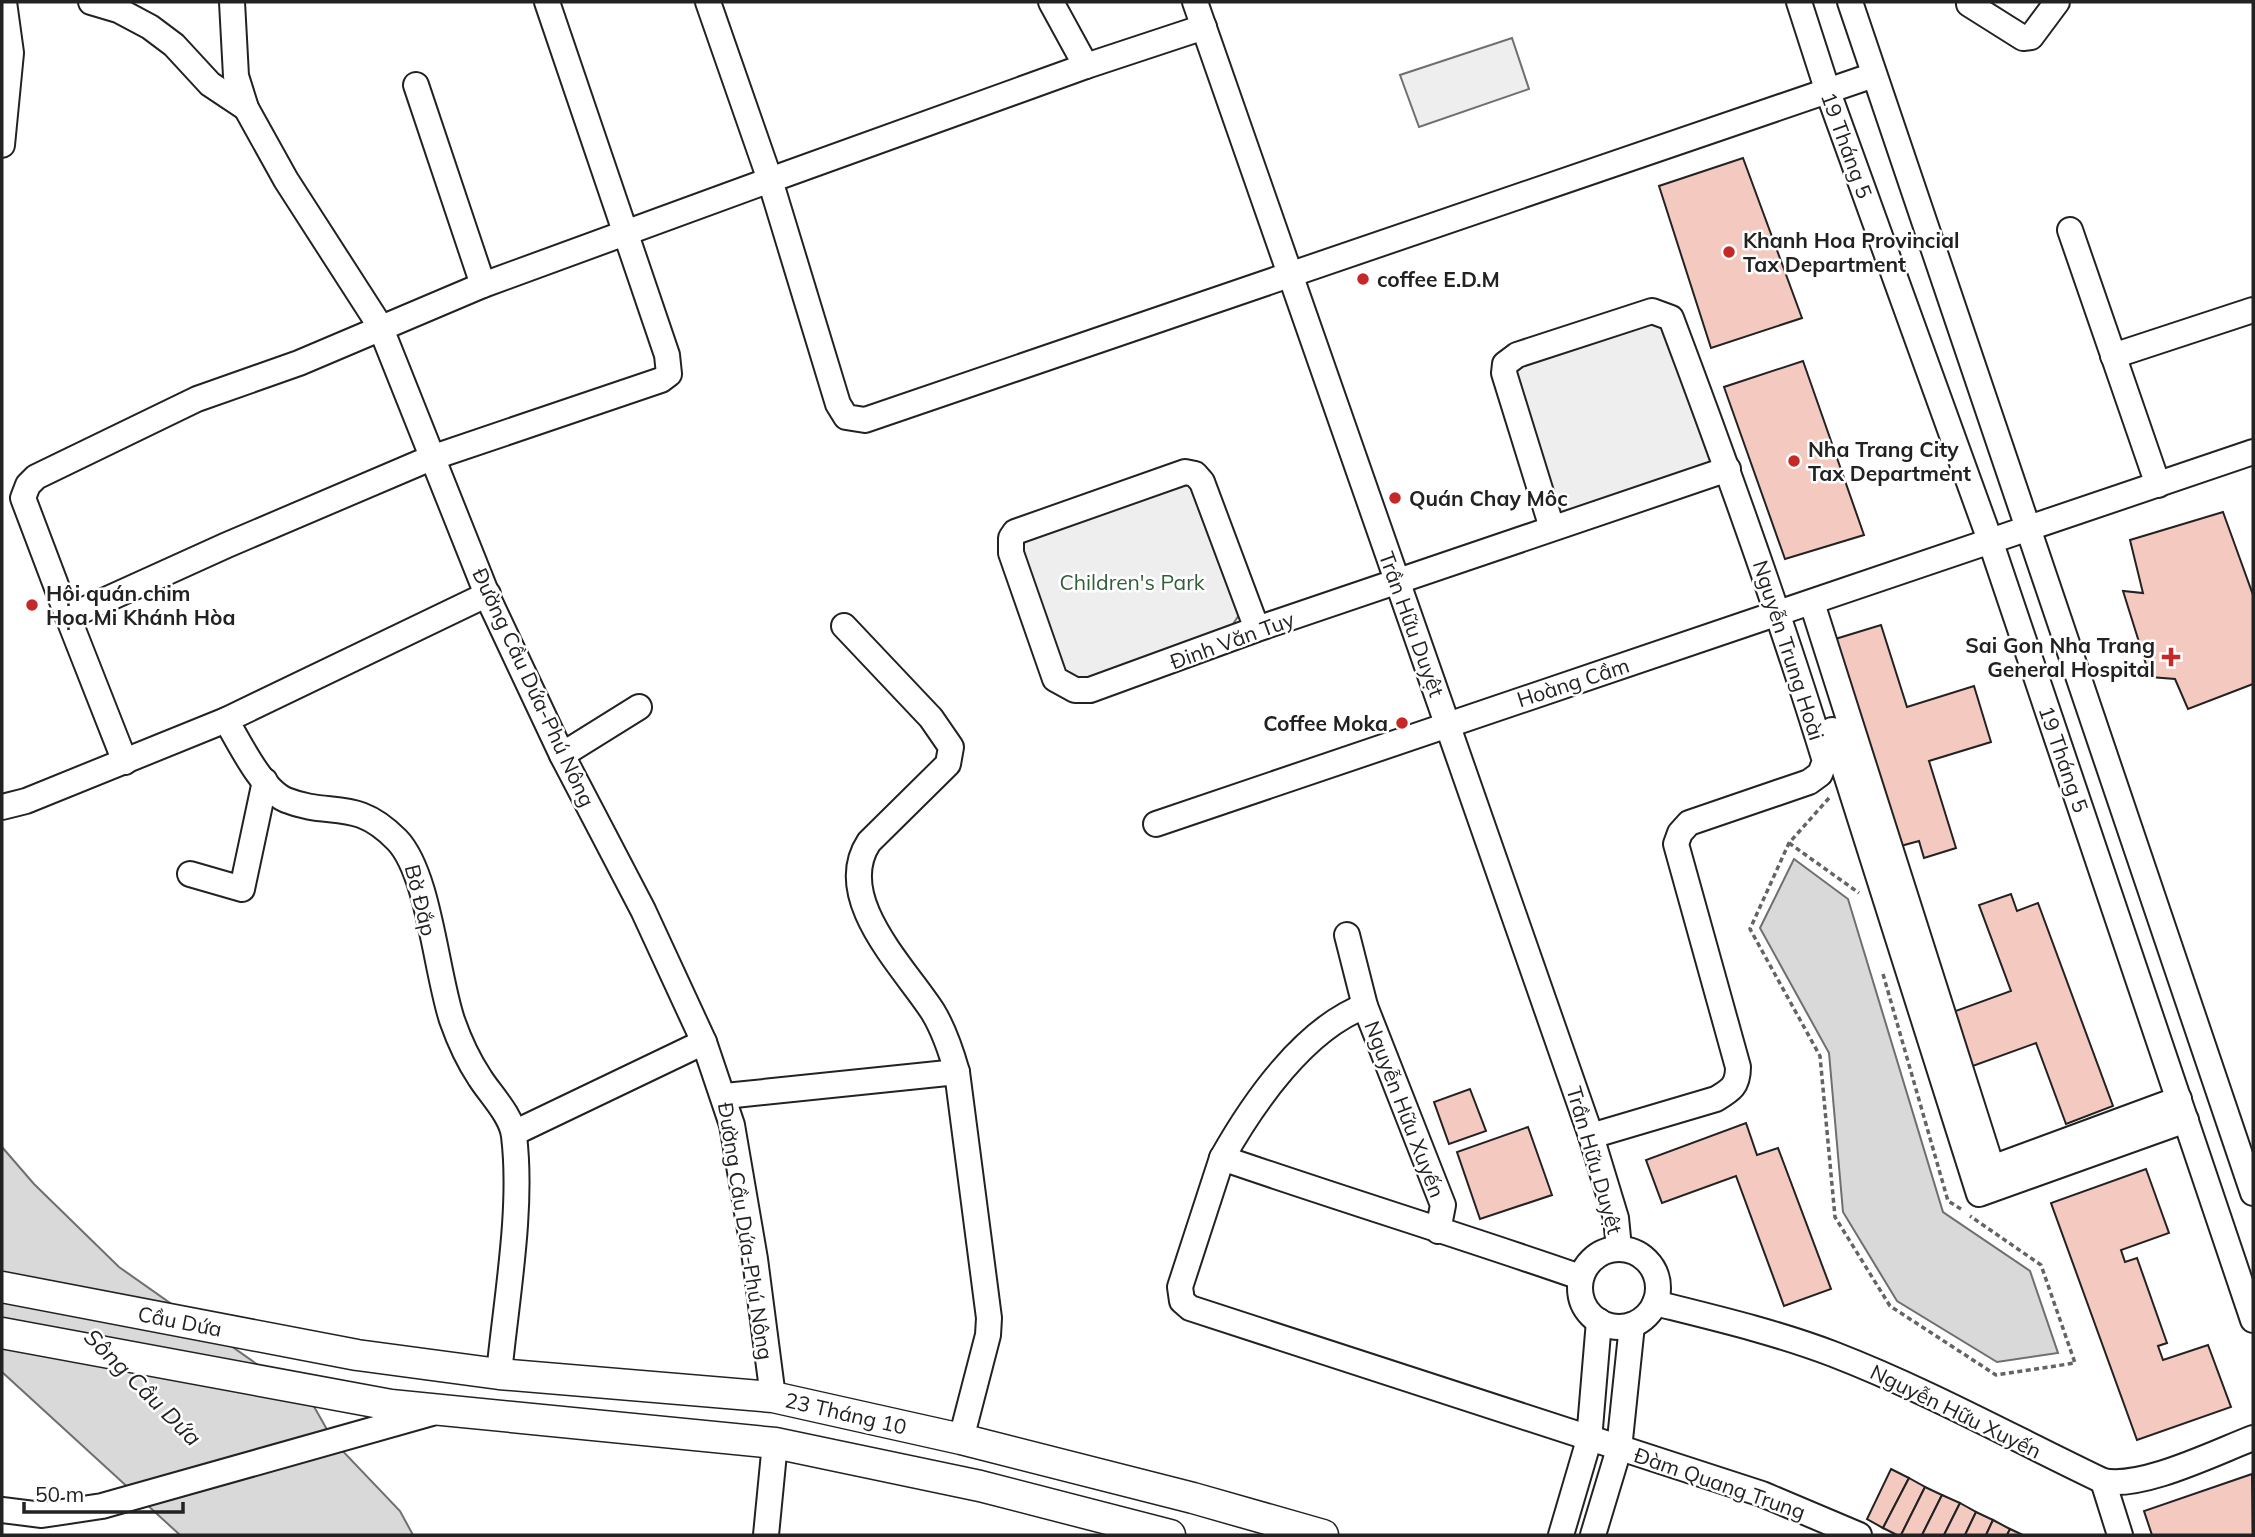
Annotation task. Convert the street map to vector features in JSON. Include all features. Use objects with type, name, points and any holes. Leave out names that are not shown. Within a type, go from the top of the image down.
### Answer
[{"type":"main road","name":"Cầu Dứa","points":[[2,1287],[357,1355]]},
{"type":"main road","name":"23 Tháng 10","points":[[2,1333],[350,1398],[440,1410],[775,1443],[980,1486],[1170,1535]]},
{"type":"main road","name":"23 Tháng 10","points":[[357,1355],[499,1374],[773,1397],[961,1439],[1194,1498],[1323,1535]]},
{"type":"main road","points":[[773,1397],[775,1443]]},
{"type":"street","points":[[2,145],[11,53],[4,2]]},
{"type":"street","points":[[91,2],[118,10],[150,27],[174,45],[210,84],[246,108]]},
{"type":"street","name":"Đường Cầu Dứa-Phú Nông","points":[[232,2],[236,76],[246,108],[286,180],[380,326],[488,594],[562,755],[602,828],[704,1042],[725,1096],[755,1259],[773,1397]]},
{"type":"street","points":[[68,617],[227,545],[431,458],[661,380],[669,374],[667,355],[547,2]]},
{"type":"street","points":[[708,2],[770,180],[838,404],[846,416],[855,420],[865,420],[1288,273],[1874,75]]},
{"type":"street","points":[[1051,2],[1086,66]]},
{"type":"street","name":"Trần Hữu Duyệt","points":[[1195,2],[1591,1136],[1616,1218],[1619,1248]]},
{"type":"street","name":"19 Tháng 5","points":[[1799,2],[1828,92],[1991,543],[2253,1320]]},
{"type":"street","name":"19 Tháng 5","points":[[1850,2],[2249,1163],[2253,1193]]},
{"type":"street","points":[[1969,4],[2023,38],[2031,37],[2057,2]]},
{"type":"street","points":[[125,762],[23,498],[27,485],[36,477],[197,400],[299,363],[380,326],[483,285],[624,231],[1086,66],[1204,27]]},
{"type":"street","points":[[416,85],[483,285]]},
{"type":"street","points":[[2070,230],[2158,485]]},
{"type":"street","points":[[2113,356],[2253,310]]},
{"type":"street","name":"Nguyễn Trung Hoài","points":[[1552,528],[1504,373],[1507,361],[1517,355],[1652,311],[1663,312],[1671,318],[1728,469],[1795,608],[1825,761],[1820,774],[1809,782],[1689,823],[1680,832],[1676,844],[1738,1067],[1738,1079],[1732,1090],[1716,1099],[1591,1136]]},
{"type":"street","name":"Hoàng Cầm","points":[[1156,824],[1448,723],[2031,530],[2253,452]]},
{"type":"street","name":"Đinh Văn Tuy","points":[[1257,629],[1202,482],[1195,474],[1185,472],[1015,532],[1011,538],[1011,553],[1055,679],[1075,690],[1090,690],[1257,629],[1728,469]]},
{"type":"street","points":[[2,807],[125,762],[226,720],[488,594]]},
{"type":"street","points":[[1795,608],[1979,1194],[2182,1110]]},
{"type":"street","points":[[844,626],[931,718],[951,747],[948,764],[869,842],[861,857],[859,880],[876,931],[894,963],[934,1013],[957,1072],[989,1318],[988,1335],[961,1439]]},
{"type":"street","points":[[562,755],[639,707]]},
{"type":"street","name":"Bờ Đắp","points":[[226,720],[265,781],[285,800],[359,812],[395,839],[410,855],[418,874],[440,980],[453,1023],[479,1077],[514,1133]]},
{"type":"street","points":[[190,874],[242,889],[265,781]]},
{"type":"street","points":[[1347,934],[1365,1006]]},
{"type":"street","name":"Nguyễn Hữu Xuyến","points":[[1438,1231],[1443,1205],[1365,1006],[1347,1013],[1333,1023],[1271,1084],[1248,1111],[1222,1157],[1438,1231],[1580,1278]]},
{"type":"street","points":[[499,1374],[513,1235],[514,1133],[704,1042]]},
{"type":"street","points":[[725,1096],[957,1072]]},
{"type":"street","name":"Đàm Quang Trung","points":[[1222,1157],[1180,1287],[1182,1301],[1190,1308],[1589,1440],[1762,1494],[1859,1535]]},
{"type":"street","points":[[2205,1177],[2249,1163]]},
{"type":"street","points":[[1619,1248],[1632,1250],[1652,1266],[1658,1290],[1655,1303],[1642,1320],[1632,1325],[1609,1326],[1599,1321],[1582,1303],[1580,1278],[1594,1256],[1619,1248]]},
{"type":"street","name":"Nguyễn Hữu Xuyến","points":[[1655,1303],[1758,1329],[1832,1354],[1954,1406],[2106,1490],[2116,1484],[2142,1480],[2253,1438]]},
{"type":"street","points":[[1561,1535],[1589,1440],[1599,1321]]},
{"type":"street","points":[[1593,1535],[1619,1449],[1632,1325]]},
{"type":"street","points":[[2,1510],[39,1525],[440,1410]]},
{"type":"street","points":[[766,1535],[775,1443]]},
{"type":"street","points":[[2120,1535],[2106,1490],[2253,1452]]},
{"type":"path","points":[[1825,761],[1835,791],[1789,843],[1750,929],[1820,1056],[1835,1217],[1889,1306],[1996,1375],[2075,1363]]},
{"type":"green space","points":[[1512,38],[1529,89],[1419,127],[1400,75]]},
{"type":"green space","points":[[1654,319],[1662,324],[1712,466],[1559,516],[1513,371],[1518,366]]},
{"type":"green space","name":"Children's Park","points":[[1185,481],[1196,485],[1239,615],[1229,630],[1085,681],[1065,673],[1019,545],[1029,537]]},
{"type":"water","points":[[1794,859],[1848,899],[1943,1212],[2030,1271],[2058,1353],[1997,1362],[1897,1301],[1843,1212],[1829,1053],[1760,928]]},
{"type":"water","name":"Sông Cầu Dứa","points":[[2,1147],[34,1184],[119,1267],[312,1403],[334,1442],[400,1511],[413,1535],[180,1535],[2,1372]]},
{"type":"building","name":"Khanh Hoa Provincial Tax Department","points":[[1743,158],[1802,318],[1711,348],[1659,186]]},
{"type":"building","name":"Nha Trang City Tax Department","points":[[1803,361],[1864,535],[1785,559],[1724,387]]},
{"type":"building","points":[[2223,512],[2253,595],[2253,684],[2188,709],[2175,679],[2150,677],[2123,591],[2143,593],[2130,540]]},
{"type":"building","points":[[1881,625],[1907,707],[1974,686],[1991,742],[1929,761],[1956,848],[1924,858],[1919,841],[1897,847],[1832,640]]},
{"type":"building","points":[[2011,894],[2017,911],[2038,903],[2113,1106],[2066,1124],[2036,1043],[1970,1067],[1950,1013],[2011,991],[1979,905]]},
{"type":"building","points":[[1470,1089],[1486,1131],[1449,1144],[1434,1102]]},
{"type":"building","points":[[1746,1123],[1757,1155],[1778,1148],[1831,1289],[1784,1306],[1736,1176],[1662,1203],[1646,1160]]},
{"type":"building","points":[[1528,1127],[1552,1195],[1480,1219],[1457,1152]]},
{"type":"building","points":[[2146,1169],[2169,1233],[2121,1250],[2125,1262],[2137,1258],[2167,1343],[2158,1346],[2163,1360],[2208,1345],[2231,1407],[2137,1440],[2051,1203]]},
{"type":"building","points":[[1891,1469],[1909,1478],[1883,1528],[1867,1519]]},
{"type":"building","points":[[2252,1474],[2253,1535],[2152,1535],[2144,1511]]},
{"type":"building","points":[[1909,1478],[1925,1487],[1901,1535],[1897,1535],[1883,1528]]},
{"type":"building","points":[[1925,1487],[1942,1495],[1922,1535],[1901,1535]]},
{"type":"building","points":[[1942,1495],[1960,1503],[1944,1535],[1922,1535]]},
{"type":"building","points":[[1960,1503],[1976,1512],[1965,1535],[1944,1535]]},
{"type":"building","points":[[1976,1512],[1993,1520],[1986,1535],[1965,1535]]},
{"type":"building","points":[[1993,1520],[2010,1529],[2007,1535],[1986,1535]]},
{"type":"building","points":[[2010,1529],[2023,1535],[2007,1535]]},
{"type":"place","name":"Khanh Hoa Provincial Tax Department","points":[[1729,252]]},
{"type":"place","name":"coffee E.D.M","points":[[1363,279]]},
{"type":"place","name":"Nha Trang City Tax Department","points":[[1794,461]]},
{"type":"place","name":"Quán Chay Môc","points":[[1395,498]]},
{"type":"place","name":"Hội quán chim Họa Mi Khánh Hòa","points":[[32,605]]},
{"type":"place","name":"Sai Gon Nha Trang General Hospital","points":[[2171,657]]},
{"type":"place","name":"Coffee Moka","points":[[1402,723]]}]
